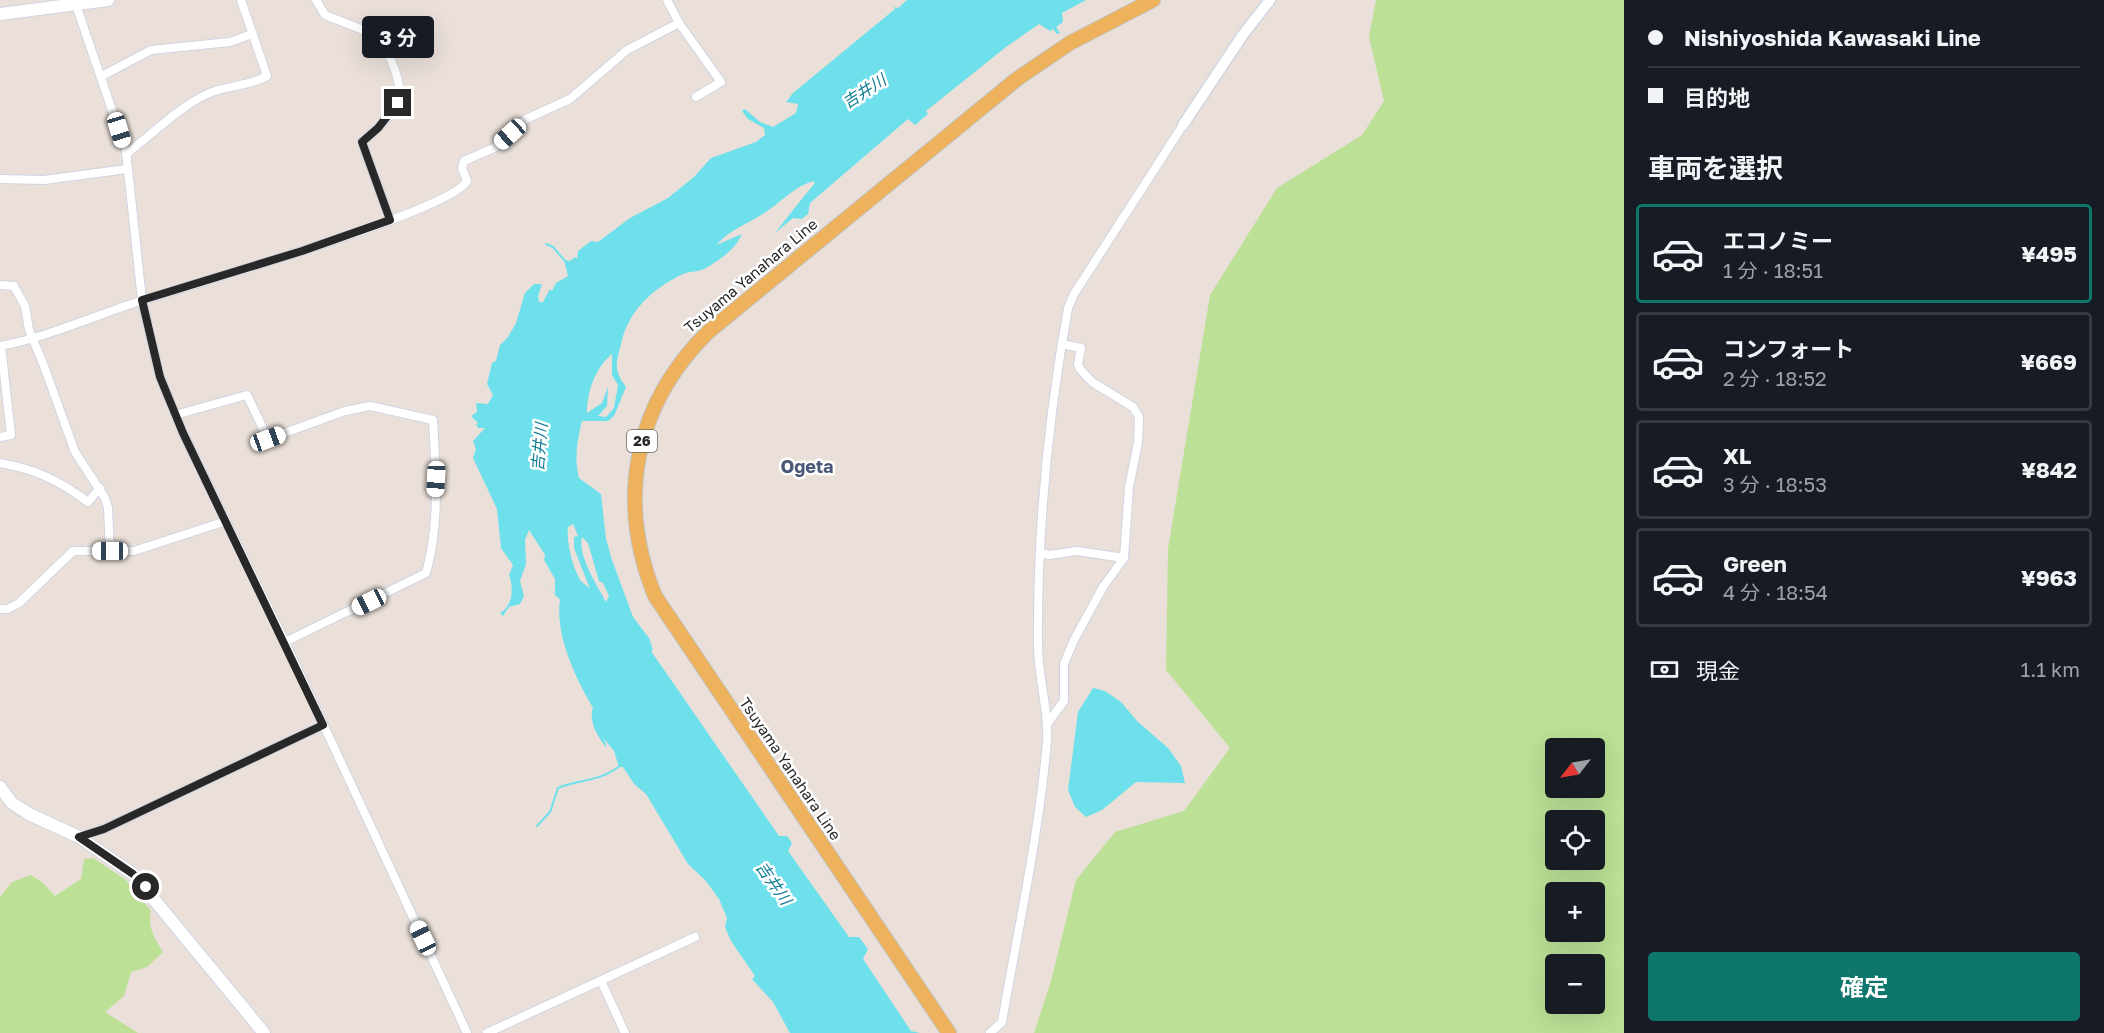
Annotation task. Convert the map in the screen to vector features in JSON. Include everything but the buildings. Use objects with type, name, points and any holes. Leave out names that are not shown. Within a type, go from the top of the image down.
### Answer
[{"type":"main road","points":[[0,14],[108,0]]},
{"type":"main road","name":"Tsuyama Yanahara Line","points":[[949,1033],[655,596],[638,542],[634,495],[636,468],[646,425],[662,389],[683,358],[708,332],[1017,80],[1070,43],[1153,0]]},
{"type":"main road","points":[[0,787],[12,803],[29,814],[79,837],[133,874],[264,1033]]},
{"type":"street","points":[[126,154],[199,98],[220,89],[255,82],[267,76],[241,0]]},
{"type":"street","points":[[316,0],[324,15],[381,38],[399,82],[401,90],[398,103],[378,128],[362,142],[390,220]]},
{"type":"street","points":[[667,0],[679,23],[721,82],[696,97]]},
{"type":"street","points":[[990,1033],[997,1028],[1003,1018],[1041,791],[1047,724],[1038,647],[1041,553],[1046,472],[1068,308],[1074,294],[1242,36],[1270,0]]},
{"type":"street","points":[[76,5],[102,76],[126,154],[142,300],[160,377],[175,415],[285,642],[467,1033]]},
{"type":"street","points":[[0,437],[11,435],[1,346],[33,338],[142,300],[302,251],[390,220],[461,189],[467,181],[462,168],[464,161],[494,148],[526,119],[570,99],[627,50],[679,23]]},
{"type":"street","points":[[102,76],[151,50],[230,42],[252,34]]},
{"type":"street","points":[[0,178],[44,180],[127,170]]},
{"type":"street","points":[[0,285],[11,284],[17,288],[27,311],[28,330],[75,452],[100,488],[108,508],[110,551]]},
{"type":"street","points":[[1047,724],[1064,702],[1065,664],[1074,640],[1103,587],[1124,558],[1129,487],[1138,443],[1138,417],[1133,408],[1092,382],[1080,369],[1078,364],[1081,348],[1062,344]]},
{"type":"street","points":[[175,415],[247,395],[268,439],[345,411],[370,406],[434,420],[436,479],[430,558],[426,573],[285,642]]},
{"type":"street","points":[[0,463],[30,468],[48,476],[88,502],[100,488]]},
{"type":"street","points":[[0,609],[8,609],[19,603],[68,554],[134,551],[226,521]]},
{"type":"street","points":[[1041,553],[1049,555],[1077,551],[1124,558]]},
{"type":"street","points":[[79,837],[104,829],[323,725]]},
{"type":"street","points":[[487,1033],[695,938]]},
{"type":"street","points":[[601,981],[625,1033]]},
{"type":"green space","points":[[1376,0],[1624,0],[1624,1033],[1034,1033],[1051,981],[1076,880],[1115,832],[1184,811],[1230,748],[1166,670],[1168,549],[1210,295],[1277,188],[1362,135],[1384,101],[1369,37]]},
{"type":"green space","points":[[93,858],[126,880],[151,911],[151,928],[163,952],[147,967],[131,972],[124,996],[105,1012],[138,1033],[0,1033],[0,897],[12,882],[31,875],[43,883],[55,896],[81,879],[84,859]]},
{"type":"water","name":"吉井川","points":[[907,0],[1086,0],[1062,13],[1063,22],[1056,27],[1060,33],[1057,34],[1053,29],[1050,31],[1039,24],[1006,47],[926,111],[928,114],[915,125],[908,119],[810,203],[808,214],[802,219],[793,218],[775,233],[815,183],[813,181],[795,190],[763,214],[722,239],[716,245],[742,234],[731,250],[722,257],[704,269],[683,274],[652,294],[636,311],[624,332],[617,371],[626,387],[614,416],[608,421],[582,421],[577,450],[579,478],[601,494],[606,539],[612,560],[633,617],[649,638],[653,650],[651,651],[779,836],[787,836],[792,843],[788,851],[849,937],[859,937],[868,949],[863,959],[911,1031],[920,1033],[790,1033],[773,1002],[752,979],[755,976],[731,941],[725,927],[727,918],[719,899],[706,881],[688,864],[646,794],[634,784],[623,767],[619,767],[614,751],[604,739],[607,748],[597,734],[592,718],[593,708],[573,669],[563,641],[559,613],[560,600],[539,577],[555,594],[555,579],[544,560],[545,555],[529,530],[525,540],[526,564],[520,581],[524,596],[520,604],[509,607],[503,616],[500,613],[510,601],[512,585],[509,575],[513,565],[501,548],[497,509],[473,458],[476,449],[473,441],[485,428],[478,428],[476,424],[478,423],[471,416],[477,412],[476,403],[488,404],[493,395],[487,384],[492,363],[496,361],[500,345],[516,323],[525,293],[534,284],[542,284],[538,296],[539,302],[543,302],[550,289],[552,291],[556,283],[568,276],[564,260],[570,261],[575,257],[577,259],[578,251],[591,241],[598,242],[630,218],[668,198],[694,177],[711,158],[756,142],[765,135],[764,128],[748,119],[742,111],[745,109],[760,122],[773,127],[796,113],[798,104],[786,102],[793,93],[895,9],[894,7],[898,8]],"holes":[[[612,354],[612,375],[618,385],[614,408],[606,417],[598,416],[607,406],[608,387],[602,403],[587,413],[593,381],[601,366]],[[573,524],[578,536],[574,537],[574,548],[590,589],[579,578],[573,564],[569,548],[568,527]],[[582,537],[588,543],[599,581],[603,583],[609,596],[606,602],[585,562],[581,545]]]},
{"type":"water","points":[[1093,688],[1105,691],[1121,702],[1137,721],[1168,748],[1181,766],[1185,783],[1136,782],[1102,810],[1086,817],[1075,807],[1068,790],[1078,712]]},
{"type":"waterway","points":[[546,244],[553,247],[565,261]]},
{"type":"waterway","points":[[537,826],[550,812],[558,788],[598,777],[621,765]]},
{"type":"district","name":"Ogeta","points":[[807,467]]},
{"type":"route","points":[[146,887],[133,874],[79,837],[104,829],[323,725],[183,433],[160,377],[142,300],[302,251],[390,220],[362,142],[378,128],[398,103]]}]
